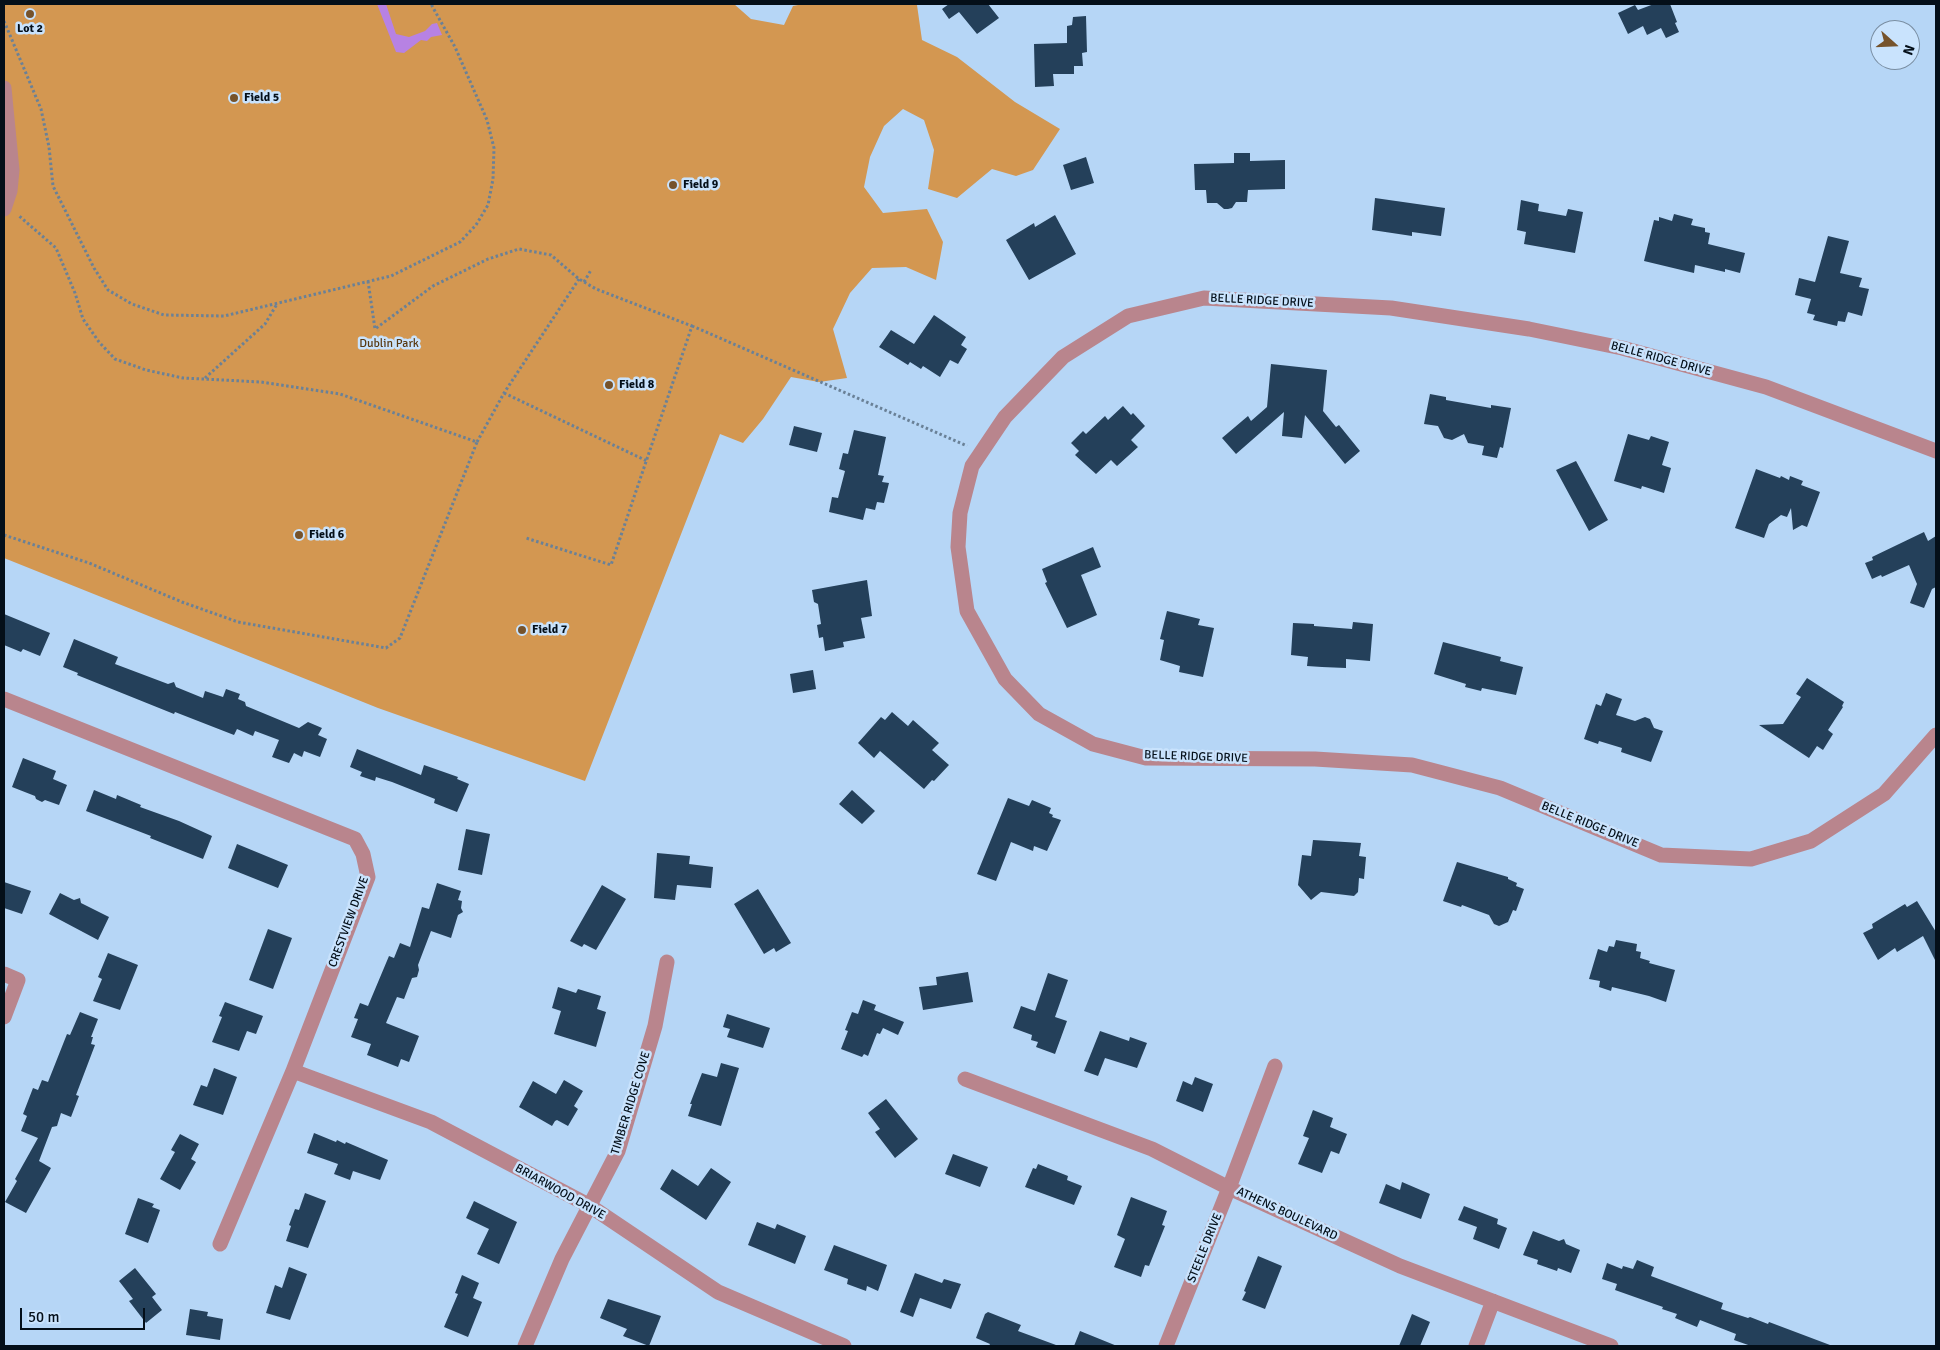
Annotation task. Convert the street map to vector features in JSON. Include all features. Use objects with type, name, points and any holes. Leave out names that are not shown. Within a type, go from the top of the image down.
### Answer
[{"type":"street","points":[[4,88],[12,170],[10,191],[5,207]]},
{"type":"street","name":"BELLE RIDGE DRIVE","points":[[1936,451],[1766,387],[1613,346],[1529,329],[1391,308],[1204,298],[1128,316],[1063,357],[1005,417],[972,466],[960,513],[958,547],[967,611],[1004,679],[1039,714],[1093,744],[1146,758],[1315,759],[1412,765],[1500,788],[1661,854],[1751,859],[1811,841],[1884,794],[1936,736]]},
{"type":"street","name":"CRESTVIEW DRIVE","points":[[4,699],[354,839],[363,854],[368,877],[293,1071],[220,1244]]},
{"type":"street","name":"TIMBER RIDGE COVE","points":[[525,1346],[562,1259],[618,1151],[655,1026],[666,962]]},
{"type":"street","points":[[4,974],[18,980],[4,1017]]},
{"type":"street","name":"STEELE DRIVE","points":[[1166,1346],[1229,1188],[1274,1066]]},
{"type":"street","name":"BRIARWOOD DRIVE","points":[[293,1071],[431,1122],[590,1206],[718,1292],[842,1346]]},
{"type":"street","name":"ATHENS BOULEVARD","points":[[966,1079],[1152,1149],[1229,1188],[1400,1266],[1611,1346]]},
{"type":"street","points":[[1476,1346],[1493,1301]]},
{"type":"path","points":[[4,20],[41,109],[49,147],[53,186],[94,268],[108,290],[132,304],[164,315],[224,316],[391,276],[460,242],[476,225],[488,205],[493,179],[494,148],[487,120],[455,47],[432,4]]},
{"type":"path","points":[[5,207],[56,248],[76,293],[83,320],[99,342],[115,359],[146,370],[183,378],[261,382],[340,394],[477,442]]},
{"type":"path","points":[[368,281],[375,329],[433,286],[488,259],[519,249],[551,254],[579,279],[596,289],[692,326],[967,446]]},
{"type":"path","points":[[584,282],[590,270]]},
{"type":"path","points":[[4,536],[89,563],[182,602],[238,622],[386,648],[400,638],[477,442],[504,393],[579,279]]},
{"type":"path","points":[[205,378],[265,324],[277,304]]},
{"type":"path","points":[[526,538],[611,565],[692,326]]},
{"type":"path","points":[[504,393],[647,461]]},
{"type":"green space","name":"Dublin Park","points":[[4,4],[734,4],[751,19],[784,25],[793,6],[803,4],[915,4],[917,5],[922,40],[957,57],[1015,102],[1060,129],[1033,170],[1016,176],[992,169],[957,198],[928,189],[934,150],[924,120],[903,109],[884,126],[870,157],[864,187],[883,213],[927,209],[943,242],[936,280],[906,267],[872,268],[850,293],[833,329],[847,378],[819,382],[791,377],[763,419],[743,443],[720,434],[585,781],[378,708],[4,558]]},
{"type":"shaded area","points":[[377,4],[386,4],[396,34],[409,37],[425,31],[432,24],[437,23],[442,35],[431,37],[427,41],[421,40],[404,53],[396,52]]},
{"type":"building","points":[[949,4],[988,4],[999,18],[977,34],[959,12],[949,19],[942,9]]},
{"type":"building","points":[[1654,4],[1670,4],[1679,32],[1666,38],[1661,28],[1647,35],[1643,26],[1628,34],[1618,13],[1635,5],[1638,10]]},
{"type":"building","points":[[1086,16],[1087,52],[1082,53],[1083,66],[1074,66],[1074,74],[1053,74],[1054,86],[1035,87],[1034,44],[1067,43],[1067,26],[1072,25],[1073,17]]},
{"type":"building","points":[[1234,153],[1250,153],[1250,161],[1285,160],[1285,189],[1248,190],[1247,202],[1236,202],[1232,208],[1228,209],[1224,209],[1217,203],[1207,203],[1206,190],[1195,190],[1194,164],[1234,163]]},
{"type":"building","points":[[1086,157],[1094,183],[1071,190],[1063,165]]},
{"type":"building","points":[[1375,198],[1445,208],[1441,236],[1412,232],[1412,236],[1372,230]]},
{"type":"building","points":[[1521,200],[1539,204],[1538,211],[1566,216],[1568,209],[1583,212],[1575,253],[1524,244],[1526,232],[1517,230]]},
{"type":"building","points":[[1674,214],[1693,219],[1691,225],[1705,228],[1705,232],[1710,233],[1708,244],[1745,253],[1740,273],[1725,269],[1725,272],[1695,265],[1694,273],[1644,261],[1654,220],[1659,221],[1659,217],[1672,221]]},
{"type":"building","points":[[1055,215],[1076,254],[1029,280],[1006,240],[1034,223],[1035,227]]},
{"type":"building","points":[[1828,236],[1849,241],[1840,273],[1862,278],[1859,287],[1869,289],[1862,316],[1848,312],[1845,322],[1838,321],[1837,326],[1813,320],[1815,315],[1807,313],[1811,299],[1795,295],[1799,278],[1815,282]]},
{"type":"building","points":[[934,315],[966,337],[961,345],[967,349],[958,364],[950,360],[940,377],[923,366],[921,369],[910,362],[908,365],[879,347],[891,330],[914,344]]},
{"type":"building","points":[[1271,364],[1327,370],[1323,411],[1336,427],[1339,425],[1360,451],[1345,464],[1305,415],[1302,438],[1282,436],[1284,412],[1236,454],[1222,438],[1248,416],[1251,421],[1267,407]]},
{"type":"building","points":[[1430,394],[1446,397],[1446,400],[1491,408],[1491,405],[1511,408],[1503,448],[1500,447],[1497,458],[1482,455],[1484,446],[1468,443],[1464,434],[1452,440],[1444,438],[1438,426],[1424,424]]},
{"type":"building","points":[[1123,406],[1131,415],[1133,413],[1145,426],[1131,440],[1138,447],[1117,466],[1111,460],[1096,474],[1075,455],[1079,451],[1071,443],[1083,431],[1086,434],[1105,416],[1108,420]]},
{"type":"building","points":[[794,426],[822,433],[817,452],[789,445]]},
{"type":"building","points":[[854,430],[886,437],[878,475],[884,476],[882,482],[889,483],[884,503],[877,502],[875,510],[866,508],[863,520],[829,512],[832,497],[838,498],[845,471],[839,469],[843,453],[848,454]]},
{"type":"building","points":[[1628,434],[1649,440],[1651,436],[1669,442],[1662,465],[1671,468],[1664,493],[1642,486],[1641,489],[1614,481]]},
{"type":"building","points":[[1576,461],[1608,520],[1589,531],[1556,470]]},
{"type":"building","points":[[1756,469],[1789,480],[1790,476],[1803,481],[1801,485],[1820,492],[1807,527],[1802,525],[1793,530],[1791,508],[1787,517],[1781,515],[1769,524],[1764,538],[1735,528]]},
{"type":"building","points":[[1924,532],[1928,541],[1936,536],[1936,587],[1932,589],[1924,608],[1910,603],[1917,584],[1909,565],[1882,577],[1881,575],[1872,579],[1865,563],[1873,560],[1872,557]]},
{"type":"building","points":[[1093,547],[1101,567],[1081,575],[1097,615],[1067,628],[1045,583],[1047,582],[1042,569]]},
{"type":"building","points":[[867,580],[872,616],[861,618],[865,638],[843,642],[844,647],[825,651],[823,637],[819,638],[817,625],[821,624],[818,604],[814,602],[812,590]]},
{"type":"building","points":[[1167,611],[1200,619],[1198,625],[1214,628],[1203,677],[1179,672],[1180,666],[1160,660],[1164,640],[1160,639]]},
{"type":"building","points":[[4,614],[50,633],[40,656],[23,649],[21,652],[4,645]]},
{"type":"building","points":[[1353,622],[1373,624],[1370,661],[1346,659],[1346,668],[1307,666],[1308,657],[1291,655],[1293,623],[1352,629]]},
{"type":"building","points":[[74,639],[118,657],[115,664],[168,684],[174,682],[176,687],[203,698],[205,691],[223,697],[226,689],[240,694],[238,699],[245,702],[246,706],[299,728],[308,722],[322,728],[318,735],[327,739],[320,757],[304,751],[302,757],[294,753],[289,763],[272,757],[279,740],[255,731],[253,736],[237,729],[234,735],[175,712],[174,714],[77,675],[78,673],[63,667]]},
{"type":"building","points":[[1443,642],[1501,657],[1500,661],[1523,667],[1516,695],[1482,688],[1481,691],[1465,687],[1466,684],[1434,674]]},
{"type":"building","points":[[813,670],[816,689],[793,693],[790,674]]},
{"type":"building","points":[[1807,678],[1844,702],[1843,707],[1828,730],[1833,734],[1823,750],[1817,746],[1809,758],[1759,725],[1783,724],[1801,697],[1796,694]]},
{"type":"building","points":[[1606,693],[1622,699],[1616,715],[1635,721],[1645,717],[1650,719],[1654,728],[1663,731],[1651,762],[1621,752],[1622,748],[1599,741],[1598,744],[1584,739],[1596,704],[1601,706]]},
{"type":"building","points":[[892,712],[908,726],[913,720],[939,743],[932,750],[949,765],[924,789],[880,751],[874,758],[858,743],[881,717],[885,720]]},
{"type":"building","points":[[357,749],[421,775],[424,765],[458,777],[457,779],[469,784],[457,812],[434,803],[435,799],[392,782],[376,777],[375,781],[360,776],[362,772],[350,767]]},
{"type":"building","points":[[23,758],[56,771],[53,779],[67,785],[59,805],[45,800],[42,802],[36,799],[35,796],[12,787]]},
{"type":"building","points":[[94,790],[116,799],[117,795],[141,805],[140,807],[179,821],[212,836],[203,859],[150,838],[151,836],[86,811]]},
{"type":"building","points":[[852,790],[875,811],[862,824],[839,804]]},
{"type":"building","points":[[1008,798],[1029,806],[1032,800],[1051,808],[1049,813],[1053,815],[1052,817],[1061,820],[1047,851],[1034,846],[1033,851],[1011,842],[996,881],[977,874]]},
{"type":"building","points":[[466,829],[490,834],[482,875],[458,870]]},
{"type":"building","points":[[1313,840],[1361,843],[1359,856],[1366,857],[1364,879],[1359,878],[1358,892],[1354,896],[1321,892],[1311,900],[1298,885],[1302,855],[1311,856]]},
{"type":"building","points":[[237,844],[288,865],[278,888],[228,868]]},
{"type":"building","points":[[657,853],[690,856],[689,864],[713,867],[711,888],[677,885],[675,900],[654,898]]},
{"type":"building","points":[[1457,862],[1508,877],[1508,879],[1517,883],[1516,886],[1524,889],[1516,911],[1513,910],[1508,922],[1499,926],[1494,924],[1489,915],[1462,905],[1461,907],[1443,901]]},
{"type":"building","points":[[4,882],[31,891],[22,914],[4,908]]},
{"type":"building","points":[[437,883],[461,891],[458,900],[462,901],[461,908],[463,912],[458,915],[451,938],[431,931],[418,965],[417,977],[412,978],[404,999],[397,997],[386,1023],[419,1036],[409,1062],[401,1059],[398,1067],[367,1055],[371,1044],[351,1037],[358,1019],[354,1018],[360,1003],[368,1006],[389,956],[394,958],[400,943],[410,947],[422,907],[429,909]]},
{"type":"building","points":[[602,885],[626,899],[596,950],[584,944],[582,947],[570,941]]},
{"type":"building","points":[[758,889],[791,943],[776,952],[774,948],[764,954],[734,904]]},
{"type":"building","points":[[60,893],[74,900],[80,898],[81,903],[109,917],[98,940],[49,914]]},
{"type":"building","points":[[1917,901],[1936,932],[1936,962],[1923,936],[1897,952],[1895,948],[1878,960],[1863,933],[1873,928],[1872,924],[1905,904],[1907,907]]},
{"type":"building","points":[[268,929],[292,938],[273,989],[249,980]]},
{"type":"building","points":[[1616,940],[1637,944],[1636,951],[1641,952],[1640,958],[1650,961],[1649,963],[1675,970],[1666,1002],[1612,987],[1611,991],[1599,987],[1600,981],[1589,979],[1598,949],[1607,952],[1609,946],[1614,947]]},
{"type":"building","points":[[108,953],[138,965],[120,1010],[93,1001],[102,979],[98,977]]},
{"type":"building","points":[[968,972],[973,1002],[923,1010],[919,987],[937,985],[936,977]]},
{"type":"building","points":[[1048,973],[1068,980],[1055,1017],[1067,1021],[1055,1054],[1036,1047],[1038,1042],[1031,1040],[1032,1035],[1013,1028],[1021,1006],[1035,1011]]},
{"type":"building","points":[[558,987],[576,993],[578,989],[601,996],[597,1009],[606,1012],[596,1047],[554,1034],[561,1011],[552,1008]]},
{"type":"building","points":[[863,1000],[876,1005],[874,1010],[904,1022],[898,1035],[883,1028],[880,1034],[877,1033],[868,1056],[864,1054],[862,1057],[841,1049],[848,1031],[845,1030],[852,1012],[858,1014]]},
{"type":"building","points":[[225,1002],[263,1016],[256,1034],[247,1031],[239,1051],[212,1042],[222,1017],[219,1016]]},
{"type":"building","points":[[80,1012],[98,1019],[91,1037],[93,1037],[91,1044],[95,1045],[76,1095],[79,1096],[71,1117],[61,1113],[57,1126],[52,1127],[39,1161],[51,1168],[26,1213],[5,1202],[17,1181],[15,1179],[38,1138],[21,1131],[27,1116],[23,1114],[33,1088],[38,1090],[42,1080],[48,1082],[67,1034],[70,1035]]},
{"type":"building","points":[[727,1014],[770,1028],[763,1048],[727,1037],[730,1029],[723,1027]]},
{"type":"building","points":[[1100,1031],[1129,1041],[1130,1037],[1147,1043],[1137,1068],[1105,1058],[1098,1076],[1084,1071]]},
{"type":"building","points":[[721,1063],[739,1068],[721,1126],[688,1116],[692,1104],[690,1104],[702,1073],[717,1077]]},
{"type":"building","points":[[214,1068],[237,1077],[223,1115],[193,1105],[201,1085],[207,1087]]},
{"type":"building","points":[[1195,1077],[1213,1084],[1203,1112],[1176,1101],[1183,1081],[1192,1085]]},
{"type":"building","points":[[564,1080],[583,1091],[574,1106],[578,1109],[568,1126],[557,1120],[552,1126],[519,1107],[533,1081],[556,1094]]},
{"type":"building","points":[[886,1099],[918,1139],[895,1158],[875,1132],[880,1129],[868,1113]]},
{"type":"building","points":[[1313,1110],[1333,1118],[1330,1127],[1347,1134],[1339,1154],[1331,1151],[1322,1173],[1298,1164],[1309,1138],[1303,1136]]},
{"type":"building","points":[[314,1133],[336,1142],[337,1140],[345,1144],[346,1142],[388,1160],[380,1180],[353,1171],[350,1180],[334,1174],[338,1164],[307,1153]]},
{"type":"building","points":[[180,1134],[199,1144],[191,1159],[196,1162],[180,1190],[160,1179],[175,1152],[171,1150]]},
{"type":"building","points":[[953,1154],[988,1167],[980,1187],[945,1174]]},
{"type":"building","points":[[1038,1164],[1068,1176],[1067,1180],[1082,1186],[1074,1205],[1025,1187],[1033,1168],[1036,1169]]},
{"type":"building","points":[[711,1168],[731,1182],[706,1220],[660,1189],[672,1169],[698,1186]]},
{"type":"building","points":[[1402,1182],[1430,1194],[1421,1219],[1379,1203],[1386,1184],[1400,1190]]},
{"type":"building","points":[[305,1193],[326,1201],[308,1248],[286,1241],[295,1209],[299,1210]]},
{"type":"building","points":[[1131,1197],[1167,1211],[1162,1225],[1165,1226],[1149,1266],[1145,1265],[1141,1277],[1114,1267],[1125,1239],[1117,1235]]},
{"type":"building","points":[[138,1198],[154,1204],[152,1207],[160,1210],[148,1243],[125,1234]]},
{"type":"building","points":[[474,1201],[517,1222],[499,1264],[477,1254],[489,1229],[466,1218]]},
{"type":"building","points":[[1464,1206],[1498,1219],[1497,1224],[1507,1228],[1499,1249],[1473,1239],[1477,1227],[1458,1220]]},
{"type":"building","points":[[757,1222],[775,1229],[777,1224],[806,1236],[795,1264],[748,1245]]},
{"type":"building","points":[[1533,1231],[1559,1241],[1564,1239],[1566,1244],[1580,1250],[1571,1273],[1558,1268],[1557,1271],[1537,1264],[1538,1260],[1523,1255]]},
{"type":"building","points":[[834,1245],[887,1265],[878,1291],[867,1286],[866,1291],[847,1284],[848,1279],[824,1270]]},
{"type":"building","points":[[1258,1256],[1282,1266],[1265,1309],[1242,1300]]},
{"type":"building","points":[[1637,1260],[1654,1267],[1651,1276],[1723,1303],[1721,1309],[1768,1324],[1769,1322],[1830,1346],[1751,1346],[1734,1340],[1736,1334],[1700,1320],[1697,1327],[1675,1318],[1677,1314],[1615,1290],[1617,1284],[1602,1279],[1607,1263],[1622,1269],[1623,1266],[1633,1269]]},
{"type":"building","points":[[289,1267],[307,1274],[290,1320],[266,1313],[275,1285],[282,1288]]},
{"type":"building","points":[[135,1268],[156,1294],[152,1297],[162,1310],[146,1323],[129,1301],[133,1299],[119,1281]]},
{"type":"building","points":[[915,1273],[942,1283],[944,1279],[961,1284],[951,1309],[920,1298],[913,1317],[900,1312]]},
{"type":"building","points":[[462,1275],[479,1283],[473,1298],[482,1302],[468,1337],[444,1327],[458,1294],[455,1293]]},
{"type":"building","points":[[608,1299],[661,1316],[649,1346],[623,1336],[627,1329],[600,1318]]},
{"type":"building","points":[[190,1309],[208,1312],[207,1316],[223,1319],[220,1340],[186,1335]]},
{"type":"building","points":[[988,1312],[1021,1325],[1018,1331],[1056,1346],[989,1346],[990,1344],[976,1338],[985,1314]]},
{"type":"building","points":[[1412,1314],[1430,1322],[1420,1346],[1399,1346]]},
{"type":"building","points":[[1080,1331],[1117,1346],[1074,1346]]},
{"type":"place","name":"Lot 2","points":[[30,14]]},
{"type":"place","name":"Field 5","points":[[234,98]]},
{"type":"place","name":"Field 9","points":[[673,185]]},
{"type":"place","name":"Field 8","points":[[609,385]]},
{"type":"place","name":"Field 6","points":[[299,535]]},
{"type":"place","name":"Field 7","points":[[522,630]]}]
